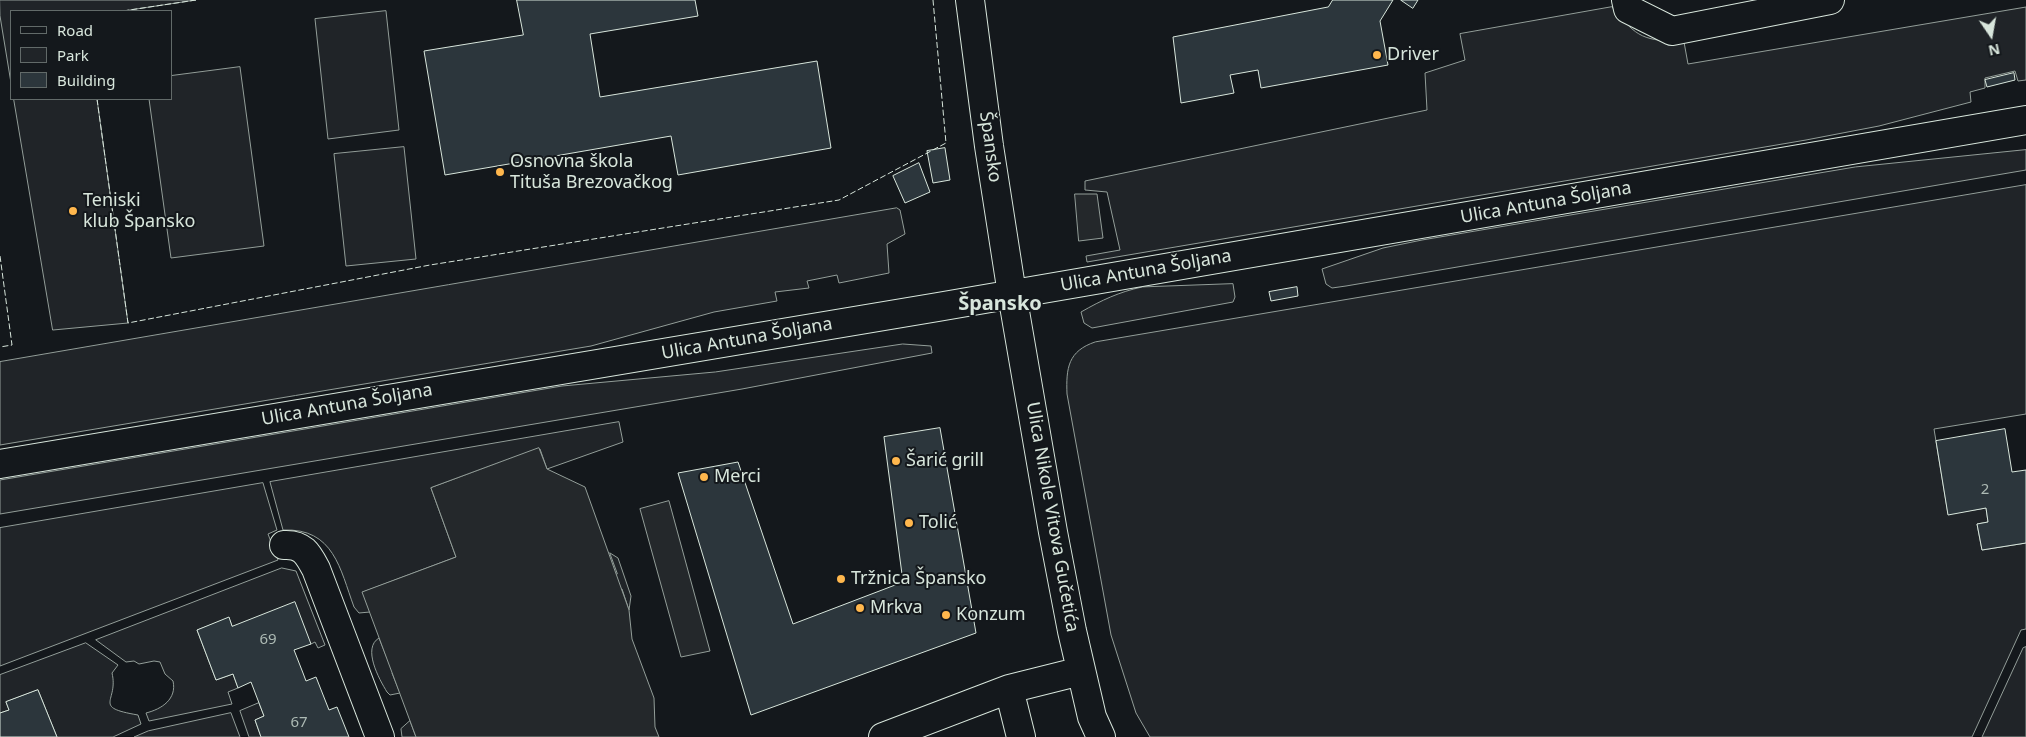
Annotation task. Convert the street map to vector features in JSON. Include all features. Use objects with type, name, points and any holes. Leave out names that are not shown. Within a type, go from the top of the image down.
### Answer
[{"type":"street","name":"Špansko","points":[[970,0],[989,146],[1012,294]]},
{"type":"street","points":[[1626,0],[1628,10],[1672,31],[1830,0]]},
{"type":"street","name":"Ulica Antuna Šoljana","points":[[0,464],[1012,294],[2026,120]]},
{"type":"street","name":"Ulica Nikole Vitova Gučetića","points":[[1012,294],[1053,532],[1081,671],[1092,717],[1101,737]]},
{"type":"street","points":[[284,545],[300,547],[308,554],[316,569],[380,737]]},
{"type":"street","points":[[883,737],[1009,689],[1081,671]]},
{"type":"street","points":[[1009,689],[1021,737]]},
{"type":"green space","points":[[0,0],[196,0],[130,10],[10,10],[10,77],[0,16]]},
{"type":"green space","points":[[1612,7],[1628,26],[1642,36],[1659,40],[1684,42],[1688,64],[2026,7],[2026,80],[2018,81],[2015,71],[1985,78],[1985,88],[1970,92],[1971,102],[1879,126],[1087,262],[1086,256],[1120,250],[1107,192],[1085,190],[1085,181],[1427,110],[1425,73],[1465,60],[1460,34]]},
{"type":"green space","points":[[386,11],[399,130],[328,139],[315,19]]},
{"type":"green space","points":[[240,67],[264,246],[171,258],[149,100],[172,100],[172,76]]},
{"type":"green space","name":"Teniski klub Špansko","points":[[14,100],[97,100],[128,323],[53,330]]},
{"type":"green space","points":[[404,147],[416,259],[346,266],[334,154]]},
{"type":"green space","points":[[2026,150],[2026,170],[1346,286],[1332,288],[1326,284],[1322,269],[1383,248],[1422,240],[1855,167]]},
{"type":"green space","points":[[2026,185],[2026,414],[1934,429],[1948,514],[1986,508],[1988,522],[1977,524],[1982,550],[2026,543],[2026,629],[2021,630],[1972,737],[1150,737],[1136,713],[1111,635],[1067,394],[1068,368],[1079,350],[1095,342]]},
{"type":"green space","points":[[897,208],[900,210],[905,234],[887,244],[889,273],[839,283],[837,275],[807,281],[809,288],[775,292],[777,301],[714,312],[591,346],[0,445],[0,362]]},
{"type":"green space","points":[[1233,284],[1235,297],[1233,302],[1092,328],[1084,323],[1081,312],[1111,297],[1142,287]]},
{"type":"green space","points":[[903,344],[931,346],[932,353],[742,389],[0,514],[0,480],[562,386],[715,372]]},
{"type":"green space","points":[[619,422],[623,442],[547,469],[540,449],[431,488],[456,557],[363,592],[370,612],[359,613],[354,607],[339,565],[324,543],[314,536],[300,531],[283,530],[270,482]]},
{"type":"green space","points":[[263,483],[277,530],[268,534],[278,560],[0,666],[0,528]]},
{"type":"green space","points":[[610,553],[618,558],[631,596],[629,610],[622,589],[392,673],[400,693],[390,695],[387,692],[376,672],[372,656],[374,643],[379,638],[387,658],[617,574]]},
{"type":"green space","points":[[282,568],[296,571],[325,645],[318,648],[315,642],[311,644],[232,626],[229,618],[197,630],[216,680],[233,674],[238,688],[228,692],[232,704],[149,721],[146,713],[158,709],[167,702],[173,693],[173,681],[165,674],[160,662],[154,661],[139,664],[134,661],[126,662],[96,640]]},
{"type":"green space","points":[[86,643],[118,665],[112,673],[111,706],[124,712],[138,715],[141,724],[113,737],[57,737],[38,690],[6,702],[9,710],[0,713],[0,675]]},
{"type":"green space","points":[[2026,647],[2026,737],[1982,737],[2023,648]]},
{"type":"green space","points":[[259,703],[264,716],[255,720],[261,737],[249,737],[240,711]]},
{"type":"green space","points":[[231,713],[240,737],[134,737],[148,731]]},
{"type":"green space","points":[[410,721],[416,737],[402,737],[401,729]]},
{"type":"shaded area","points":[[1075,194],[1097,194],[1103,238],[1079,241]]},
{"type":"shaded area","points":[[539,448],[547,469],[585,487],[629,610],[632,639],[654,698],[655,727],[659,737],[416,737],[362,592],[456,557],[431,488]]},
{"type":"shaded area","points":[[669,501],[710,651],[681,657],[640,509]]},
{"type":"building","points":[[517,0],[695,0],[698,16],[590,34],[600,97],[817,61],[831,148],[678,175],[671,136],[445,175],[424,51],[523,35]]},
{"type":"building","points":[[1333,0],[1393,0],[1380,21],[1388,65],[1261,88],[1258,70],[1230,75],[1234,93],[1181,103],[1173,37],[1328,7]]},
{"type":"building","points":[[1401,0],[1418,0],[1413,8]]},
{"type":"building","points":[[2014,73],[2015,80],[1987,87],[1985,80]]},
{"type":"building","points":[[945,148],[950,180],[933,183],[927,151]]},
{"type":"building","points":[[919,163],[930,192],[905,203],[893,176]]},
{"type":"building","points":[[1297,287],[1298,296],[1271,301],[1269,292]]},
{"type":"building","points":[[940,428],[976,633],[751,715],[678,473],[738,462],[793,624],[903,582],[884,437]]},
{"type":"building","points":[[2005,429],[2012,472],[2026,470],[2026,543],[1982,550],[1977,524],[1988,522],[1986,508],[1948,515],[1936,441]]},
{"type":"building","points":[[295,602],[311,644],[294,650],[306,681],[316,677],[329,710],[337,707],[349,737],[261,737],[255,720],[264,716],[251,682],[238,688],[233,674],[216,680],[197,630],[229,617],[232,626]]},
{"type":"building","points":[[38,690],[57,737],[0,737],[0,713],[9,710],[6,702]]},
{"type":"fence","points":[[130,10],[196,0]]},
{"type":"fence","points":[[97,100],[128,323],[430,265],[839,200],[946,143],[933,0]]},
{"type":"fence","points":[[0,256],[12,345],[0,347]]},
{"type":"place","name":"Driver","points":[[1377,55]]},
{"type":"place","name":"Osnovna škola Tituša Brezovačkog","points":[[500,172]]},
{"type":"place","name":"Teniski klub Špansko","points":[[73,211]]},
{"type":"place","name":"Šarić grill","points":[[896,461]]},
{"type":"place","name":"Merci","points":[[704,477]]},
{"type":"place","name":"Tolić","points":[[909,523]]},
{"type":"place","name":"Tržnica Špansko","points":[[841,579]]},
{"type":"place","name":"Mrkva","points":[[860,608]]},
{"type":"place","name":"Konzum","points":[[946,615]]},
{"type":"district","name":"Špansko","points":[[1000,304]]}]
